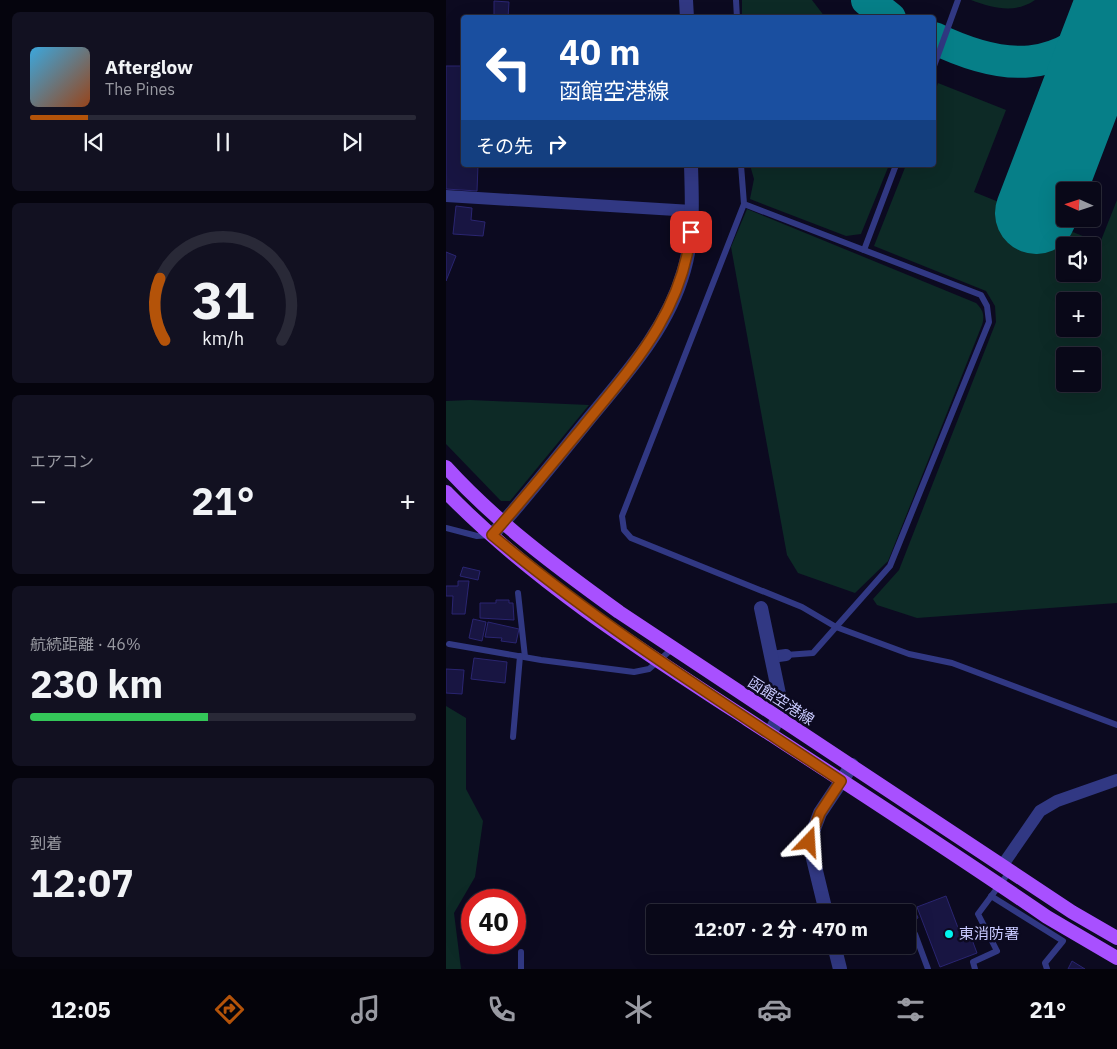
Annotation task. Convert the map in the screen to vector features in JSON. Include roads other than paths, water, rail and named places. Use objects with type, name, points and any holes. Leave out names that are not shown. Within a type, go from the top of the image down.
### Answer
[{"type":"main road","name":"函館空港線","points":[[446,467],[503,522],[584,587],[672,649],[852,765],[1072,912],[1117,938]]},
{"type":"main road","points":[[446,492],[492,535],[575,602],[841,781],[996,890],[1117,958]]},
{"type":"street","points":[[686,0],[687,15]]},
{"type":"street","points":[[492,535],[634,364],[658,331],[678,291],[689,248],[692,211],[691,167]]},
{"type":"street","points":[[446,196],[692,211]]},
{"type":"street","points":[[761,608],[779,694],[778,718],[770,734]]},
{"type":"street","points":[[771,657],[786,655]]},
{"type":"street","points":[[824,904],[809,842],[820,813],[852,765]]},
{"type":"street","points":[[1006,868],[1034,819],[1048,805],[1117,780]]},
{"type":"street","points":[[836,954],[840,969]]},
{"type":"lane","points":[[736,0],[737,15]]},
{"type":"lane","points":[[936,60],[958,0]]},
{"type":"lane","points":[[741,167],[744,204],[622,516],[624,530],[631,538],[802,607],[836,627],[909,654],[952,663],[1117,725]]},
{"type":"lane","points":[[864,250],[895,167]]},
{"type":"lane","points":[[744,204],[981,295],[987,306],[989,322],[890,566],[813,653],[786,655]]},
{"type":"lane","points":[[446,528],[477,536],[492,535]]},
{"type":"lane","points":[[512,736],[522,657],[518,593]]},
{"type":"lane","points":[[449,644],[522,657],[634,672],[649,670],[672,649]]},
{"type":"lane","points":[[975,969],[973,962],[997,951],[978,914],[996,890],[1006,868]]},
{"type":"lane","points":[[996,890],[1063,941],[1044,963],[1048,969]]},
{"type":"lane","points":[[916,937],[928,969]]},
{"type":"lane","points":[[521,954],[521,969]]},
{"type":"place","name":"東消防署","points":[[949,934]]}]
